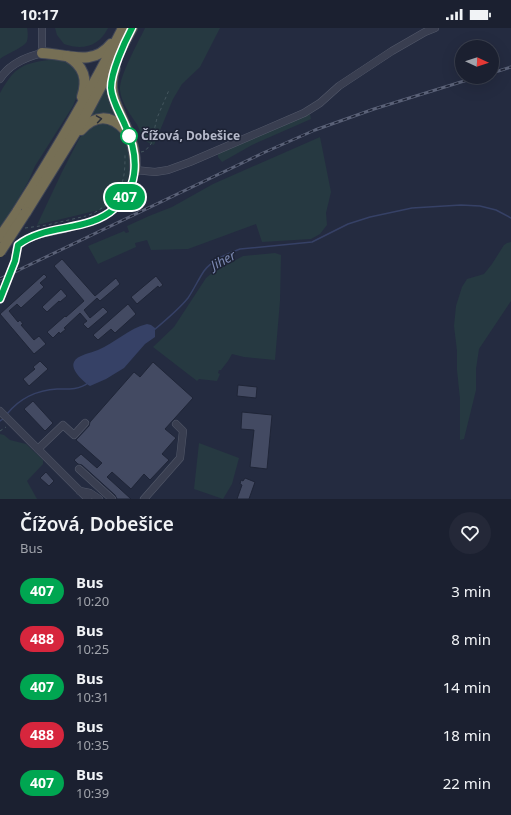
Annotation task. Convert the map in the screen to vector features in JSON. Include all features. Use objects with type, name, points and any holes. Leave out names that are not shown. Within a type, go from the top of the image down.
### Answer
[{"type":"highway","points":[[42,53],[83,57],[99,55],[123,33],[132,28]]},
{"type":"highway","points":[[0,252],[123,33]]},
{"type":"highway","points":[[123,33],[111,86],[115,104],[130,136],[130,154],[135,170]]},
{"type":"highway","points":[[0,237],[22,212],[70,142],[83,120],[123,33]]},
{"type":"highway","points":[[68,56],[79,64],[85,78],[84,90],[74,118]]},
{"type":"highway","points":[[70,142],[87,124],[100,118],[115,121],[124,128],[130,136]]},
{"type":"street","points":[[0,79],[9,68],[20,60],[42,53],[42,28]]},
{"type":"street","points":[[0,299],[15,261],[18,245],[32,236],[94,221],[110,213],[126,196],[131,186],[135,170],[150,172],[168,170],[304,113],[320,103],[339,86],[392,50],[435,28]]},
{"type":"street","points":[[0,241],[12,241],[18,245]]},
{"type":"street","points":[[0,411],[88,499]]},
{"type":"street","points":[[38,449],[63,425],[74,435],[85,423]]},
{"type":"street","points":[[144,499],[180,458],[183,431],[176,424]]},
{"type":"street","points":[[79,469],[112,499]]},
{"type":"street","points":[[80,491],[90,493],[99,499]]},
{"type":"path","points":[[20,228],[47,225],[95,213],[111,199],[121,184],[130,154],[145,151],[151,144],[157,118],[169,90]]},
{"type":"path","points":[[0,431],[12,423]]},
{"type":"shaded area","points":[[0,28],[27,28],[28,35],[26,43],[0,59]]},
{"type":"shaded area","points":[[55,28],[108,28],[95,43],[84,47],[78,47],[64,44],[57,35]]},
{"type":"shaded area","points":[[145,28],[220,28],[200,67],[182,84],[173,99],[154,145],[143,139],[136,123],[124,103],[120,90],[122,77]]},
{"type":"shaded area","points":[[54,59],[70,62],[79,75],[80,88],[73,106],[35,166],[28,182],[6,220],[0,227],[0,93],[11,77],[21,67],[34,62]]},
{"type":"shaded area","points":[[108,81],[121,122],[86,121]]},
{"type":"shaded area","points":[[310,114],[311,119],[252,145],[222,162],[218,157],[218,154]]},
{"type":"shaded area","points":[[108,123],[121,131],[127,141],[130,152],[130,174],[120,194],[103,209],[37,225],[79,139],[84,132],[96,124]]},
{"type":"shaded area","points":[[320,137],[331,192],[326,213],[327,225],[320,234],[311,239],[262,242],[256,224],[188,249],[151,250],[147,240],[135,243],[136,247],[98,264],[88,246],[124,231],[126,233],[129,232],[127,226],[172,207],[213,184]]},
{"type":"shaded area","points":[[511,242],[511,301],[479,349],[476,369],[476,390],[464,439],[460,440],[460,399],[454,326],[456,306],[462,287],[467,279],[484,274],[504,245]]},
{"type":"shaded area","points":[[275,253],[281,255],[280,301],[275,360],[244,357],[232,354],[221,370],[219,370],[218,373],[220,374],[217,381],[199,379],[197,381],[153,347],[174,327],[206,278],[212,273],[243,256]]},
{"type":"shaded area","points":[[0,434],[4,435],[10,440],[26,444],[43,460],[43,464],[27,481],[37,499],[0,499]]},
{"type":"shaded area","points":[[199,443],[239,458],[232,484],[223,499],[194,489]]},
{"type":"water","points":[[147,324],[155,328],[155,337],[145,344],[124,368],[106,379],[90,386],[81,379],[73,365],[78,358],[84,354],[98,350],[134,329]]},
{"type":"building","points":[[62,259],[95,296],[116,278],[120,284],[100,301],[97,298],[84,310],[90,318],[103,307],[108,312],[88,329],[83,324],[87,321],[80,313],[64,328],[66,329],[60,334],[59,332],[53,338],[47,332],[84,301],[54,266]]},
{"type":"building","points":[[44,274],[47,277],[40,283],[44,287],[21,308],[17,304],[9,311],[18,322],[20,320],[23,324],[21,325],[34,340],[39,336],[46,344],[34,354],[0,314]]},
{"type":"building","points":[[156,276],[163,285],[159,288],[158,286],[137,304],[131,297]]},
{"type":"building","points":[[61,289],[67,296],[47,312],[42,307]]},
{"type":"building","points":[[128,304],[136,314],[115,333],[111,329],[98,340],[93,335]]},
{"type":"building","points":[[40,361],[48,369],[29,386],[23,379],[35,369],[33,367]]},
{"type":"building","points":[[153,362],[193,398],[165,429],[176,438],[162,454],[169,460],[150,480],[144,474],[131,489],[112,472],[107,477],[131,499],[117,499],[115,495],[82,465],[78,464],[74,460],[81,454],[97,468],[102,463],[76,440],[134,372],[140,377]]},
{"type":"building","points":[[238,385],[257,387],[256,398],[237,396]]},
{"type":"building","points":[[33,401],[53,423],[45,431],[24,409]]},
{"type":"building","points":[[242,412],[272,415],[267,469],[250,467],[254,430],[241,429]]},
{"type":"building","points":[[46,472],[54,481],[49,486],[40,478]]},
{"type":"building","points":[[245,478],[255,482],[249,499],[237,499],[242,485],[240,484],[241,480],[243,481]]},
{"type":"waterway","name":"Jiher","points":[[154,330],[188,298],[207,267],[220,258],[240,249],[312,242],[348,224],[370,217],[412,208],[461,205],[480,206],[496,210],[511,218]]},
{"type":"waterway","name":"Jiher","points":[[7,414],[17,404],[36,393],[57,389],[77,388],[88,383]]},
{"type":"railway","points":[[499,71],[511,67]]},
{"type":"railway","points":[[0,279],[263,153],[315,130],[374,109],[455,84]]},
{"type":"bus line","name":"407","points":[[0,299],[11,274],[18,245],[32,236],[99,219],[115,209],[129,191],[135,170],[135,154],[125,125],[115,104],[111,86],[113,75],[125,40],[132,28]]},
{"type":"place","name":"Čížová, Dobešice","points":[[129,136]]}]
